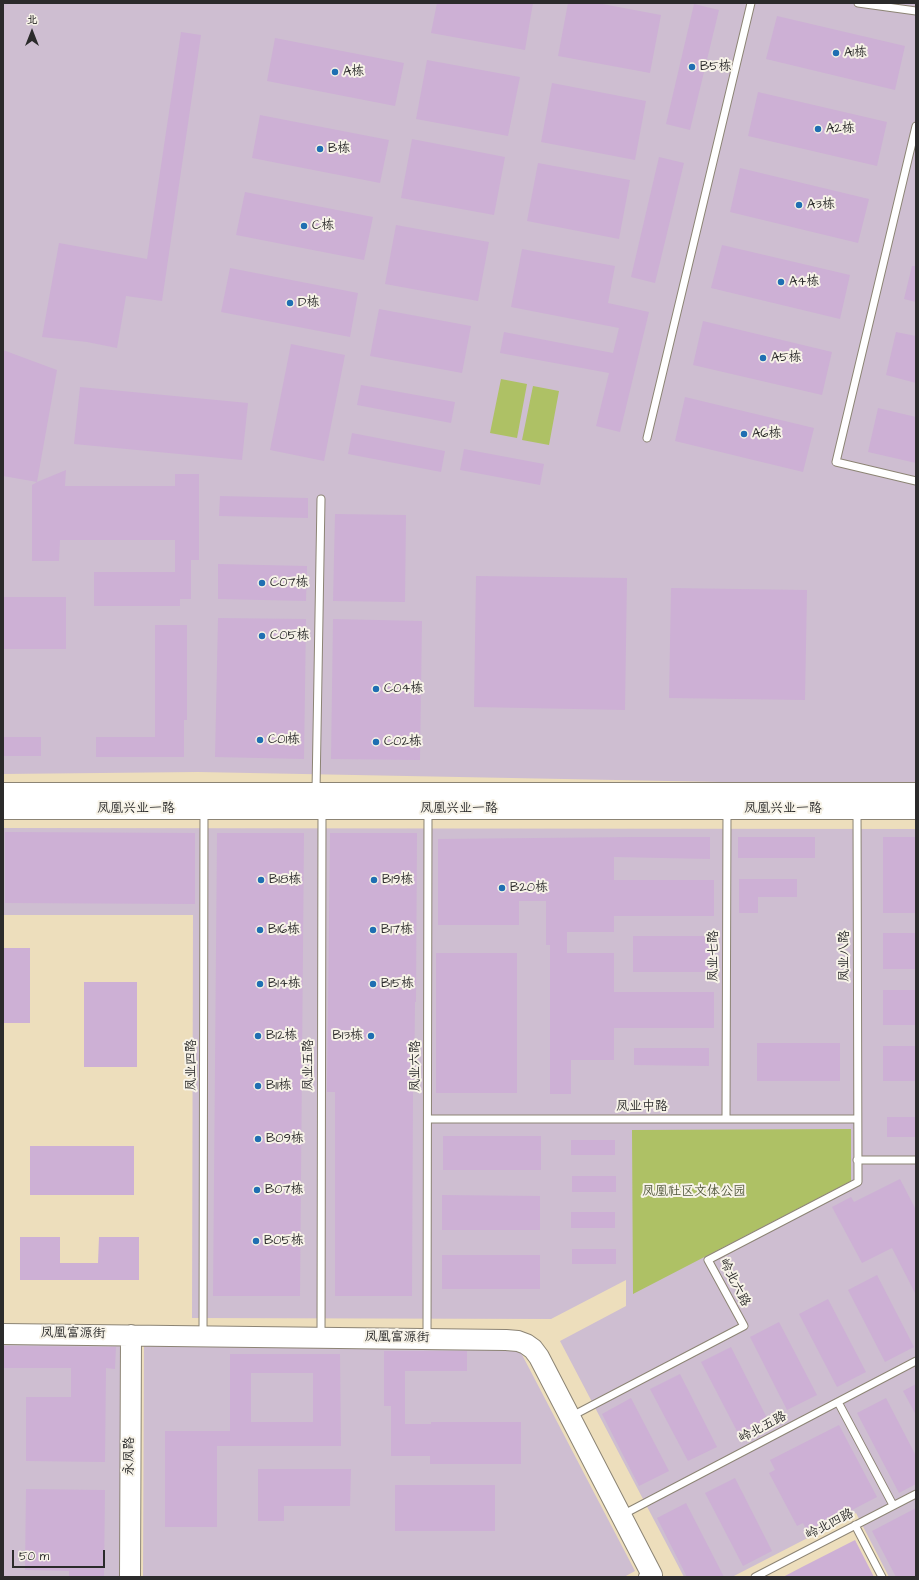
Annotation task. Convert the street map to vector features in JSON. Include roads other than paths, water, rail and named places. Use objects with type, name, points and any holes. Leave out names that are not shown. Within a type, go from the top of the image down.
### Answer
[{"type":"street","name":"凤凰兴业一路","points":[[3,793],[204,801],[857,801],[916,793]]},
{"type":"street","name":"凤凰兴业一路","points":[[3,809],[204,801]]},
{"type":"street","name":"凤凰兴业一路","points":[[857,801],[916,809]]},
{"type":"street","name":"凤凰富源街","points":[[3,1334],[518,1341],[526,1344],[539,1357],[621,1516],[650,1576]]},
{"type":"street","name":"永凤路","points":[[130,1335],[130,1577]]},
{"type":"lane","points":[[647,438],[751,3]]},
{"type":"lane","points":[[858,3],[916,11]]},
{"type":"lane","points":[[916,126],[836,462],[916,481]]},
{"type":"lane","name":"凤业五路","points":[[321,499],[319,801],[321,1338]]},
{"type":"lane","name":"凤业四路","points":[[203,1336],[204,801]]},
{"type":"lane","name":"凤业六路","points":[[427,1339],[428,801]]},
{"type":"lane","name":"凤业七路","points":[[726,1119],[727,801]]},
{"type":"lane","name":"凤业八路","points":[[857,801],[857,1119]]},
{"type":"lane","name":"凤业中路","points":[[428,1119],[857,1119]]},
{"type":"lane","name":"岭北六路","points":[[570,1417],[744,1326],[708,1260],[858,1182],[857,1119]]},
{"type":"lane","points":[[857,1160],[916,1160]]},
{"type":"lane","name":"岭北五路","points":[[621,1516],[916,1361]]},
{"type":"lane","points":[[838,1402],[893,1506]]},
{"type":"lane","name":"岭北四路","points":[[755,1577],[916,1494]]},
{"type":"lane","points":[[855,1525],[882,1577]]},
{"type":"place","name":"A1栋","points":[[836,53]]},
{"type":"place","name":"B5栋","points":[[692,67]]},
{"type":"place","name":"A栋","points":[[335,72]]},
{"type":"place","name":"A2栋","points":[[818,129]]},
{"type":"place","name":"B栋","points":[[320,149]]},
{"type":"place","name":"A3栋","points":[[799,205]]},
{"type":"place","name":"C栋","points":[[304,226]]},
{"type":"place","name":"A4栋","points":[[781,282]]},
{"type":"place","name":"D栋","points":[[290,303]]},
{"type":"place","name":"A5栋","points":[[763,358]]},
{"type":"place","name":"A6栋","points":[[744,434]]},
{"type":"place","name":"C07栋","points":[[262,583]]},
{"type":"place","name":"C05栋","points":[[262,636]]},
{"type":"place","name":"C04栋","points":[[376,689]]},
{"type":"place","name":"C01栋","points":[[260,740]]},
{"type":"place","name":"C02栋","points":[[376,742]]},
{"type":"place","name":"B18栋","points":[[261,880]]},
{"type":"place","name":"B19栋","points":[[374,880]]},
{"type":"place","name":"B20栋","points":[[502,888]]},
{"type":"place","name":"B16栋","points":[[260,930]]},
{"type":"place","name":"B17栋","points":[[373,930]]},
{"type":"place","name":"B14栋","points":[[260,984]]},
{"type":"place","name":"B15栋","points":[[373,984]]},
{"type":"place","name":"B12栋","points":[[258,1036]]},
{"type":"place","name":"B13栋","points":[[371,1036]]},
{"type":"place","name":"B11栋","points":[[258,1086]]},
{"type":"place","name":"B09栋","points":[[258,1139]]},
{"type":"place","name":"B07栋","points":[[257,1190]]},
{"type":"place","name":"B05栋","points":[[256,1241]]},
{"type":"park label","name":"凤凰社区文体公园","points":[[694,1192]]}]
